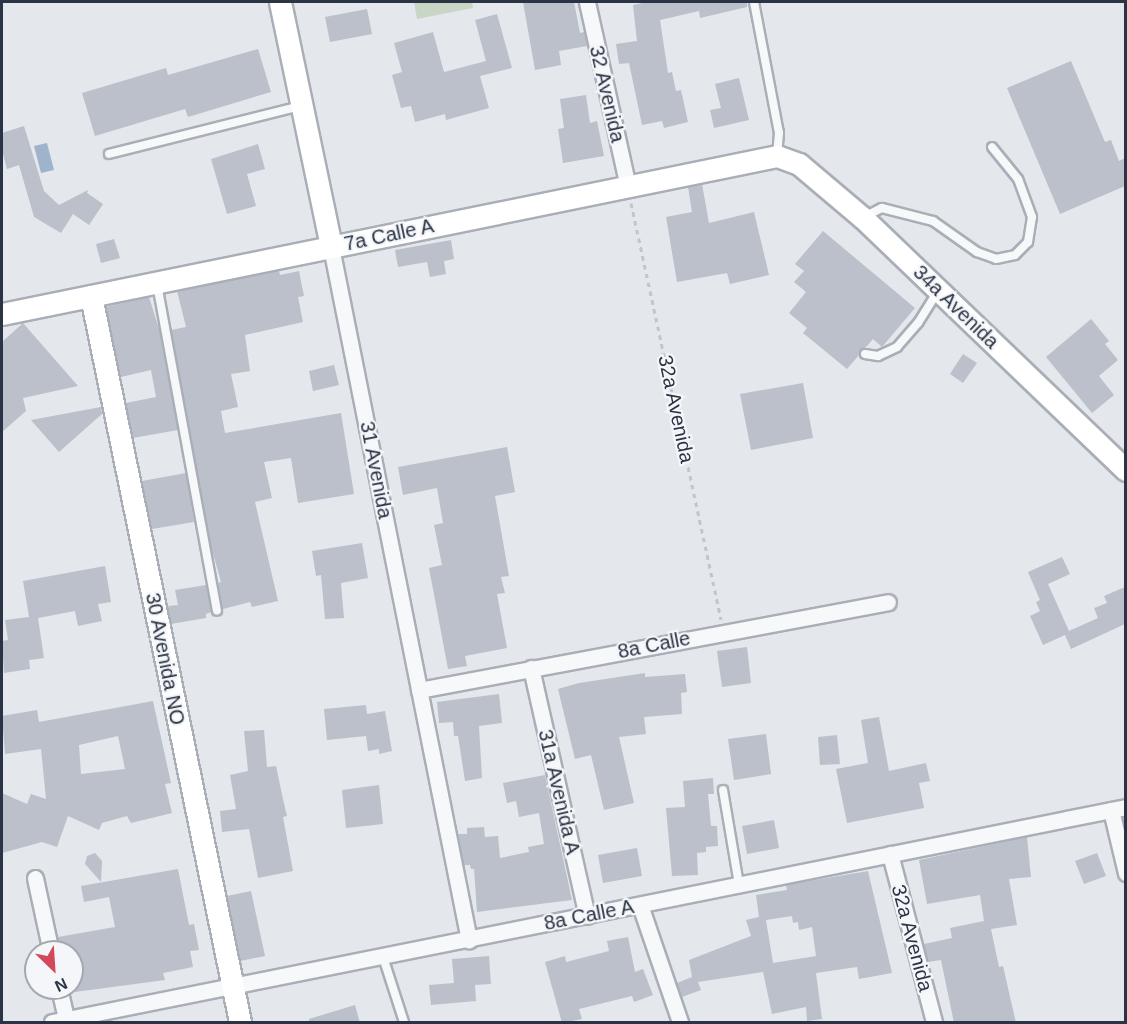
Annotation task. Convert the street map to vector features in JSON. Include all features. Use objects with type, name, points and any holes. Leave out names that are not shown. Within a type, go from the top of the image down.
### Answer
[{"type":"street","name":"31 Avenida","points":[[280,2],[469,940]]},
{"type":"street","name":"32 Avenida","points":[[586,2],[628,187]]},
{"type":"street","name":"7a Calle A","points":[[2,314],[777,156]]},
{"type":"street","name":"34a Avenida","points":[[777,156],[799,164],[863,218],[1125,470]]},
{"type":"street","name":"30 Avenida NO","points":[[92,296],[240,1023]]},
{"type":"street","name":"8a Calle","points":[[419,690],[888,602]]},
{"type":"street","name":"31a Avenida A","points":[[531,668],[587,916]]},
{"type":"street","name":"8a Calle A","points":[[62,1022],[1118,808]]},
{"type":"street","points":[[1118,808],[1125,873]]},
{"type":"street","name":"32a Avenida","points":[[890,854],[934,1023]]},
{"type":"street","points":[[35,878],[48,940]]},
{"type":"street","points":[[640,905],[680,1023]]},
{"type":"street","points":[[60,1000],[62,1022]]},
{"type":"lane","points":[[754,2],[779,134],[777,156]]},
{"type":"lane","points":[[109,154],[302,106]]},
{"type":"lane","points":[[863,218],[882,208],[933,221],[977,252],[996,260],[1015,255],[1028,242],[1032,217],[1018,179],[992,147]]},
{"type":"lane","points":[[157,283],[217,611]]},
{"type":"lane","points":[[866,354],[878,356],[897,347],[925,313],[938,290]]},
{"type":"lane","points":[[723,790],[740,885]]},
{"type":"lane","points":[[383,957],[404,1023]]},
{"type":"path","name":"32a Avenida","points":[[628,187],[724,632]]},
{"type":"green space","points":[[414,2],[472,2],[473,8],[417,19]]},
{"type":"water","points":[[47,143],[54,170],[41,173],[34,146]]},
{"type":"building","points":[[523,2],[574,2],[580,33],[584,32],[587,46],[559,51],[561,65],[535,70]]},
{"type":"building","points":[[647,2],[747,2],[747,7],[700,18],[699,11],[660,20],[668,73],[672,72],[676,91],[681,90],[688,122],[664,128],[662,121],[642,125],[629,63],[619,64],[616,44],[637,41],[633,5]]},
{"type":"building","points":[[367,9],[372,34],[330,42],[325,17]]},
{"type":"building","points":[[497,14],[512,68],[480,76],[489,108],[446,120],[445,114],[415,122],[411,106],[401,108],[392,75],[402,72],[394,43],[433,32],[444,72],[486,61],[475,20]]},
{"type":"building","points":[[258,49],[271,92],[188,117],[185,109],[95,136],[82,93],[166,68],[168,75]]},
{"type":"building","points":[[1071,61],[1105,142],[1111,140],[1119,161],[1125,158],[1125,186],[1060,214],[1007,88]]},
{"type":"building","points":[[739,78],[749,120],[714,128],[710,110],[721,108],[715,84]]},
{"type":"building","points":[[586,95],[590,123],[597,121],[604,156],[563,163],[558,129],[564,128],[560,99]]},
{"type":"building","points":[[24,126],[44,191],[59,205],[88,190],[87,193],[103,204],[89,225],[73,214],[61,233],[34,217],[19,165],[7,169],[2,150],[2,133]]},
{"type":"building","points":[[258,144],[265,169],[247,174],[256,206],[227,214],[211,159]]},
{"type":"building","points":[[702,184],[709,223],[754,212],[769,275],[730,284],[727,273],[677,282],[666,217],[692,212],[688,187]]},
{"type":"building","points":[[823,231],[915,308],[882,347],[873,339],[847,369],[803,333],[807,328],[789,313],[806,292],[794,282],[804,271],[795,264]]},
{"type":"building","points":[[114,239],[120,258],[101,263],[96,244]]},
{"type":"building","points":[[451,240],[454,259],[444,261],[446,274],[430,277],[427,262],[398,267],[395,250]]},
{"type":"building","points":[[279,271],[280,275],[299,271],[304,296],[298,297],[303,322],[245,335],[250,371],[231,374],[238,407],[221,411],[225,433],[341,413],[354,494],[298,503],[291,458],[264,462],[272,498],[255,502],[278,601],[252,607],[250,602],[223,609],[218,583],[221,582],[211,546],[171,330],[186,327],[177,291]]},
{"type":"building","points":[[149,297],[160,332],[178,430],[133,438],[126,403],[156,397],[151,370],[121,377],[106,307]]},
{"type":"building","points":[[1091,319],[1109,341],[1105,344],[1118,360],[1099,376],[1114,395],[1092,413],[1046,357]]},
{"type":"building","points":[[23,323],[78,386],[23,398],[26,411],[2,432],[2,342]]},
{"type":"building","points":[[963,354],[977,363],[963,383],[950,374]]},
{"type":"building","points":[[334,365],[339,385],[313,391],[309,371]]},
{"type":"building","points":[[803,383],[813,438],[751,450],[740,394]]},
{"type":"building","points":[[101,407],[102,414],[59,452],[31,420]]},
{"type":"building","points":[[507,447],[515,492],[495,496],[509,576],[501,577],[505,593],[497,594],[507,648],[465,656],[467,666],[448,669],[429,568],[442,565],[434,525],[443,523],[437,488],[403,495],[398,467]]},
{"type":"building","points":[[186,473],[194,522],[152,529],[142,481]]},
{"type":"building","points":[[362,543],[368,578],[341,583],[344,618],[325,619],[321,575],[316,576],[312,551]]},
{"type":"building","points":[[1062,557],[1070,574],[1048,584],[1069,631],[1098,618],[1094,608],[1107,603],[1104,596],[1125,587],[1125,624],[1071,649],[1065,635],[1043,645],[1030,616],[1040,611],[1036,602],[1040,600],[1028,572]]},
{"type":"building","points":[[105,566],[111,602],[98,604],[102,621],[78,626],[75,611],[38,618],[44,658],[29,660],[30,669],[4,673],[2,641],[8,640],[5,620],[29,617],[23,581]]},
{"type":"building","points":[[206,585],[211,612],[206,614],[206,618],[171,624],[168,606],[178,605],[175,590]]},
{"type":"building","points":[[747,647],[751,683],[722,687],[717,651]]},
{"type":"building","points":[[645,673],[645,677],[685,674],[687,692],[681,693],[682,714],[644,717],[646,734],[619,737],[634,803],[604,810],[591,755],[575,759],[558,689],[579,683]]},
{"type":"building","points":[[499,694],[502,723],[479,726],[482,778],[465,781],[458,736],[454,736],[453,722],[439,723],[437,702]]},
{"type":"building","points":[[153,701],[171,783],[165,784],[172,813],[131,823],[127,816],[102,823],[99,830],[68,816],[57,847],[42,842],[2,853],[2,793],[27,804],[31,794],[46,799],[41,749],[5,754],[2,716],[37,710],[39,722]],"holes":[[[118,736],[125,769],[81,774],[79,745]]]},
{"type":"building","points":[[366,705],[367,714],[385,711],[392,751],[379,754],[379,749],[368,751],[366,736],[327,740],[324,709]]},
{"type":"building","points":[[879,717],[889,771],[926,763],[930,781],[919,783],[924,808],[847,823],[836,769],[868,763],[861,720]]},
{"type":"building","points":[[264,730],[267,767],[276,766],[287,816],[283,817],[293,871],[258,878],[249,829],[222,832],[220,811],[236,809],[230,775],[248,771],[244,731]]},
{"type":"building","points":[[766,734],[771,774],[734,780],[728,739]]},
{"type":"building","points":[[837,735],[840,764],[820,765],[818,737]]},
{"type":"building","points":[[545,775],[572,900],[477,912],[474,869],[471,869],[470,865],[464,865],[458,834],[467,834],[467,828],[484,827],[485,837],[498,836],[500,858],[529,852],[528,847],[544,844],[539,813],[519,817],[516,801],[507,803],[503,783]]},
{"type":"building","points":[[713,778],[714,794],[708,794],[711,826],[717,826],[718,846],[706,847],[706,852],[697,853],[698,875],[672,876],[666,808],[685,807],[683,781]]},
{"type":"building","points":[[379,785],[383,824],[346,828],[342,790]]},
{"type":"building","points":[[774,820],[779,848],[747,854],[742,826]]},
{"type":"building","points":[[1027,837],[1031,877],[1009,879],[1017,925],[991,929],[999,967],[1003,966],[1016,1023],[954,1023],[941,960],[928,962],[924,944],[952,938],[950,928],[984,921],[980,895],[927,904],[919,860]]},
{"type":"building","points":[[637,848],[642,876],[603,883],[598,855]]},
{"type":"building","points":[[95,853],[102,861],[101,882],[85,864],[87,856]]},
{"type":"building","points":[[1097,853],[1106,876],[1084,884],[1075,861]]},
{"type":"building","points":[[178,869],[189,925],[194,924],[199,950],[190,951],[193,967],[163,973],[165,980],[84,991],[84,940],[59,940],[58,937],[115,927],[109,897],[84,902],[81,886]]},
{"type":"building","points":[[868,871],[892,973],[859,979],[857,967],[816,973],[822,1019],[807,1021],[806,1007],[772,1014],[763,972],[698,982],[701,990],[682,997],[677,983],[692,977],[689,960],[751,936],[746,920],[759,917],[756,895],[787,890],[786,885]],"holes":[[[792,916],[793,923],[798,922],[799,930],[812,927],[816,956],[773,963],[766,920]]]},
{"type":"building","points":[[251,891],[265,956],[240,961],[227,896]]},
{"type":"building","points":[[628,937],[635,972],[643,969],[653,995],[634,1002],[632,996],[579,1009],[582,1019],[562,1023],[545,962],[565,956],[566,962],[609,951],[607,941]]},
{"type":"building","points":[[489,956],[491,984],[475,985],[476,1001],[431,1005],[429,985],[454,983],[452,959]]},
{"type":"building","points":[[355,1005],[360,1023],[309,1023],[309,1019]]}]
